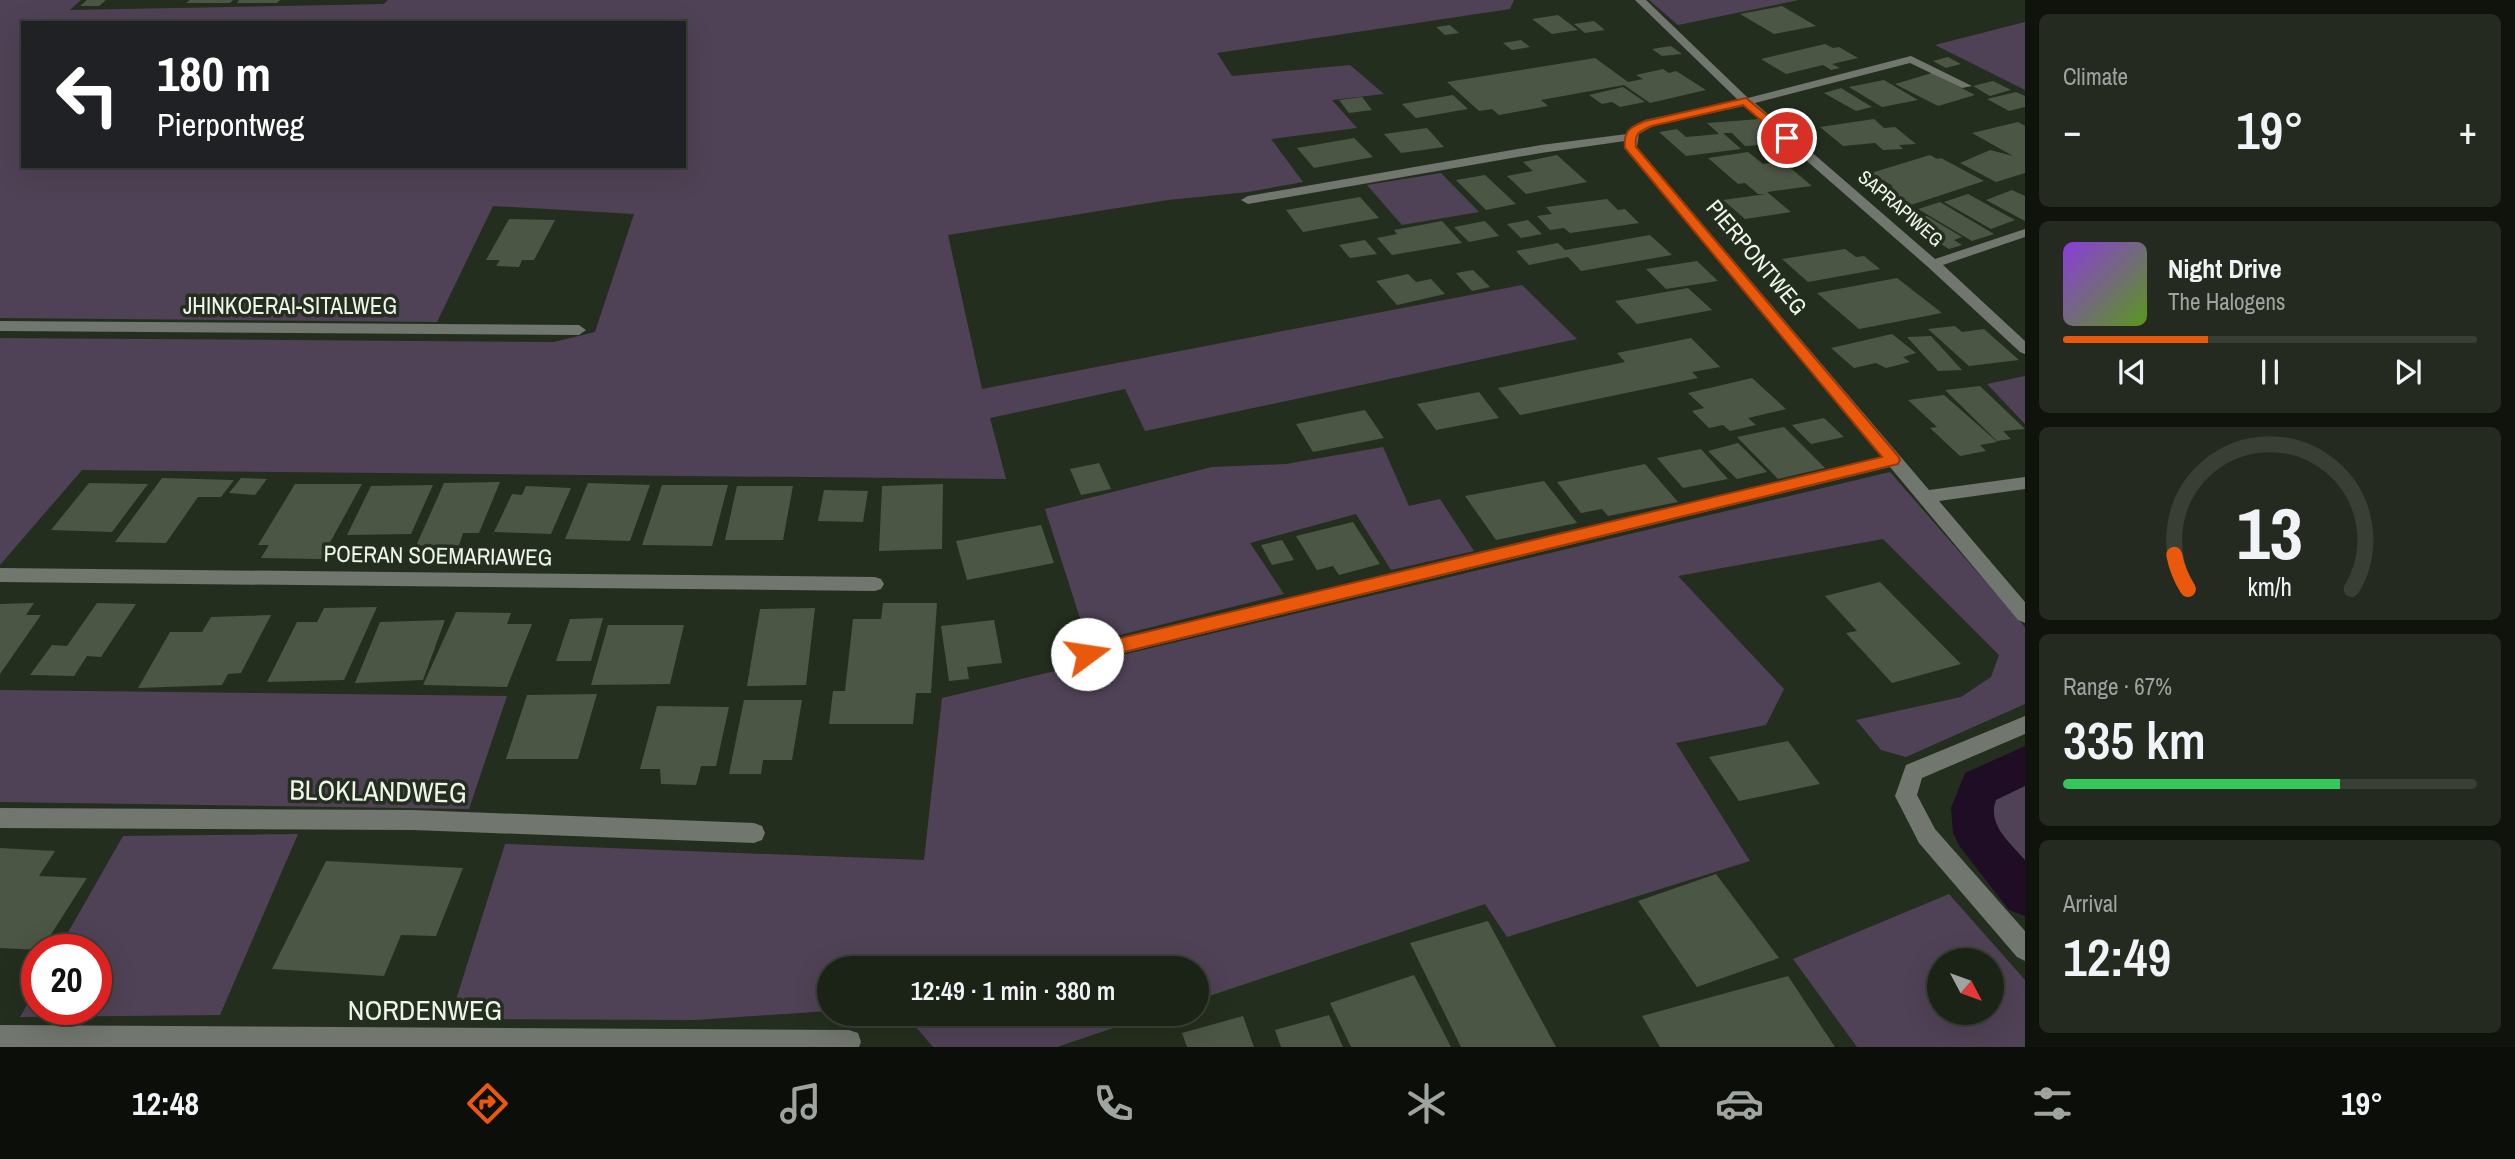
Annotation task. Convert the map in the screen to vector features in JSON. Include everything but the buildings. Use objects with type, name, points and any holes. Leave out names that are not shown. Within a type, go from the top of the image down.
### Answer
[{"type":"street","points":[[1640,0],[1746,102]]},
{"type":"street","points":[[1248,200],[1541,149],[1629,137],[1634,130],[1648,123],[1746,102],[1911,59],[1966,86]]},
{"type":"street","name":"SAPRAPIWEG","points":[[1746,102],[1933,264],[2025,349]]},
{"type":"street","name":"PIERPONTWEG","points":[[1629,137],[1631,148],[2025,615]]},
{"type":"street","points":[[1933,264],[2025,233]]},
{"type":"street","name":"JHINKOERAI-SITALWEG","points":[[0,326],[579,330]]},
{"type":"street","points":[[1087,654],[1893,460]]},
{"type":"street","points":[[1924,498],[2025,483]]},
{"type":"street","name":"POERAN SOEMARIAWEG","points":[[0,575],[875,584]]},
{"type":"street","points":[[2025,725],[1913,772],[1906,796],[1927,836],[2025,949]]},
{"type":"street","name":"BLOKLANDWEG","points":[[0,818],[413,820],[754,832]]},
{"type":"street","name":"NORDENWEG","points":[[0,1037],[849,1042]]},
{"type":"shaded area","points":[[0,0],[81,0],[70,10],[384,4],[388,0],[1514,0],[1510,9],[1217,53],[1232,76],[1350,65],[1384,94],[1332,100],[1357,128],[1271,139],[1303,182],[1248,192],[1168,200],[948,235],[982,389],[1522,285],[1577,339],[1145,431],[1125,389],[990,418],[1006,479],[82,470],[0,565],[0,338],[554,342],[595,332],[634,214],[493,206],[437,322],[0,318]]},
{"type":"shaded area","points":[[1649,0],[1799,0],[1678,25]]},
{"type":"shaded area","points":[[2025,22],[2025,90],[1935,45]]},
{"type":"shaded area","points":[[1441,173],[1479,212],[1402,225],[1367,185]]},
{"type":"shaded area","points":[[2025,376],[2025,424],[1987,384]]},
{"type":"shaded area","points":[[1383,447],[1409,506],[1440,499],[1474,551],[1391,570],[1356,514],[1250,543],[1284,594],[1088,643],[1045,509],[1212,467],[1286,464]]},
{"type":"shaded area","points":[[1890,472],[2025,627],[2025,704],[1906,757],[1881,750],[1856,720],[1961,697],[1991,677],[1999,655],[1883,539],[1678,576],[1784,689],[1766,725],[1676,743],[1750,861],[1507,937],[1485,904],[1209,996],[1209,956],[817,956],[817,1012],[695,1020],[450,1019],[505,844],[924,860],[942,698]]},
{"type":"shaded area","points":[[0,690],[507,696],[469,809],[0,802]]},
{"type":"shaded area","points":[[2025,765],[2025,894],[1975,833],[1972,808],[1980,787]]},
{"type":"shaded area","points":[[298,834],[220,1015],[112,1016],[112,934],[67,934],[123,836]]},
{"type":"shaded area","points":[[1949,894],[1997,948],[1927,948],[1927,1026],[2004,1026],[2004,956],[2025,980],[2025,1047],[1857,1047],[1793,959]]},
{"type":"shaded area","points":[[915,1026],[1119,1026],[1057,1047],[933,1047]]},
{"type":"waterway","points":[[2025,765],[1980,787],[1972,808],[1975,833],[2025,894]]},
{"type":"route","points":[[1087,654],[1893,460],[1631,148],[1629,137],[1634,130],[1648,123],[1746,102],[1787,138]]}]
